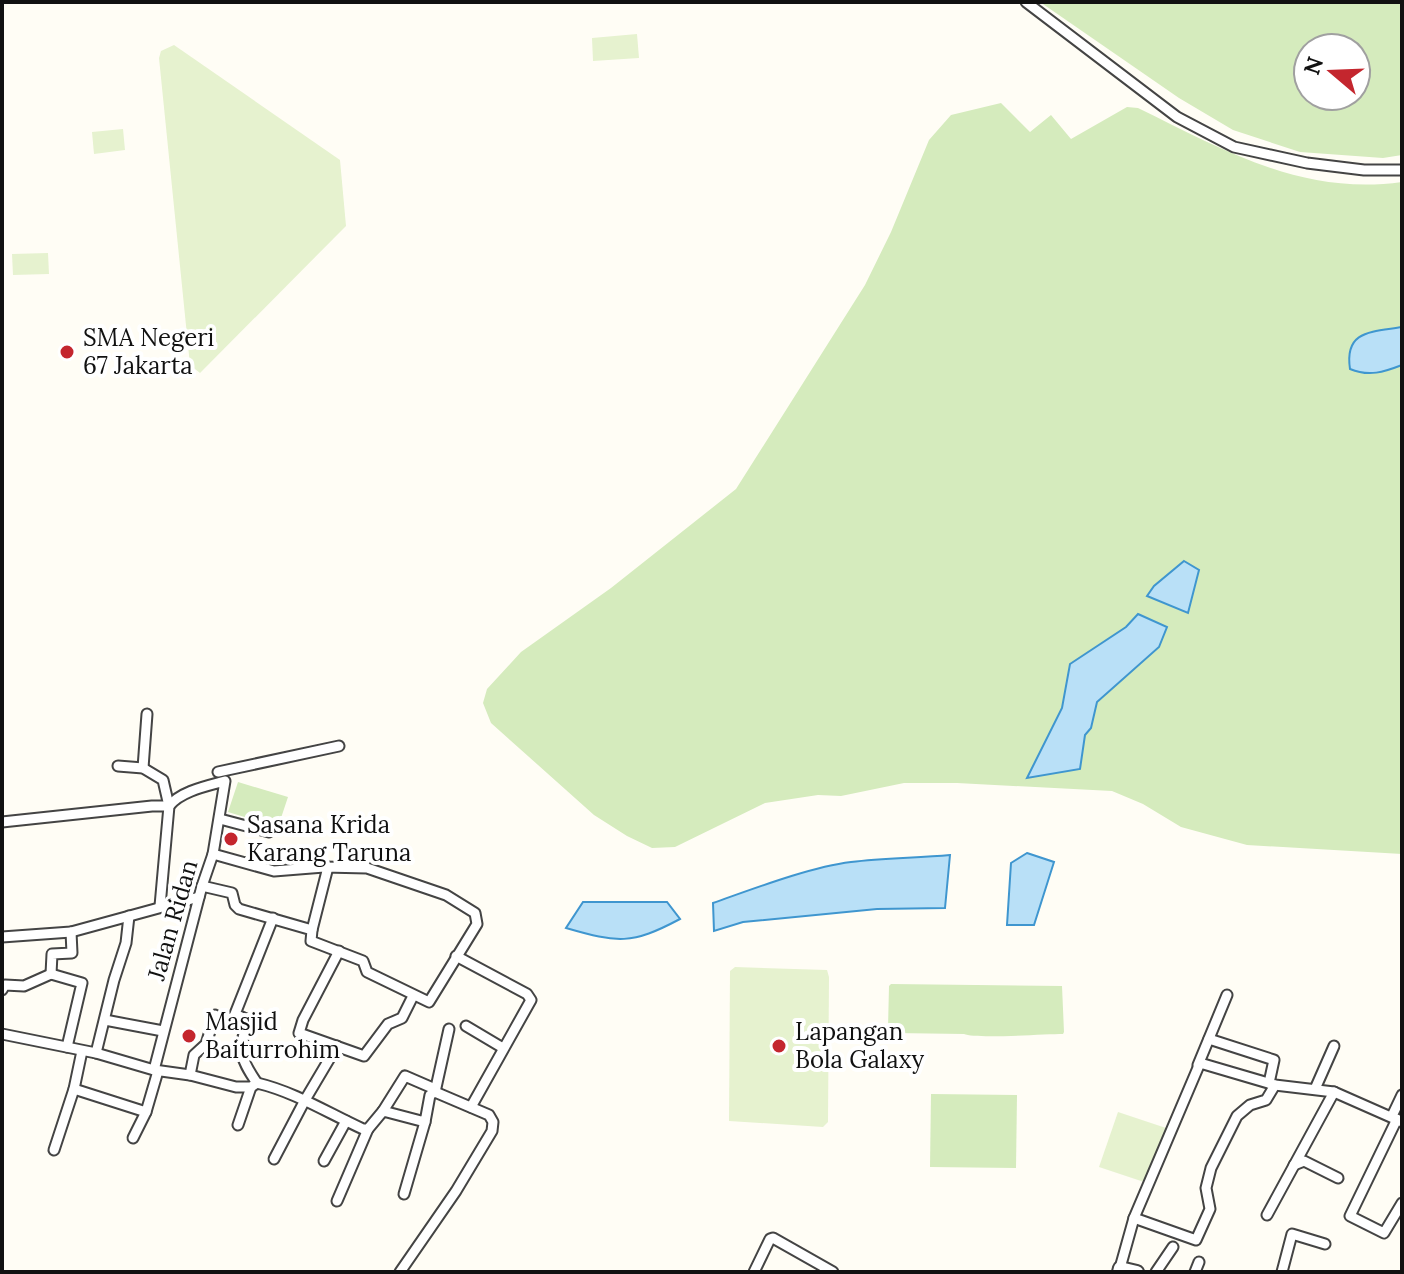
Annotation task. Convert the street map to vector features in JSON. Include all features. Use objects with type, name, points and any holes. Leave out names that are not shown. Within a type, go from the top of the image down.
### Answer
[{"type":"street","points":[[1026,2],[1177,117],[1234,147],[1307,163],[1364,170],[1402,170]]},
{"type":"street","points":[[143,768],[147,714]]},
{"type":"street","points":[[169,806],[173,801],[222,777],[339,746]]},
{"type":"street","points":[[118,766],[143,768],[163,780],[169,806],[160,906]]},
{"type":"street","name":"Jalan Ridan","points":[[133,1138],[146,1112],[163,1031],[213,854],[220,819],[222,777]]},
{"type":"street","points":[[2,822],[169,806]]},
{"type":"street","points":[[220,819],[269,832]]},
{"type":"street","points":[[213,854],[274,871],[328,867],[367,868],[446,895],[475,913],[477,924],[431,1002],[367,972],[363,961],[311,941],[328,867]]},
{"type":"street","points":[[202,886],[232,893],[237,908],[312,930]]},
{"type":"street","points":[[3,940],[71,932],[199,897]]},
{"type":"street","points":[[96,1053],[126,943],[129,916]]},
{"type":"street","points":[[238,1125],[254,1085],[241,1053],[241,1041],[248,1020],[235,1014],[273,918]]},
{"type":"street","points":[[51,974],[52,954],[72,953],[71,932]]},
{"type":"street","points":[[339,951],[299,1033],[364,1056],[388,1024],[402,1018],[413,996]]},
{"type":"street","points":[[456,956],[527,994],[531,1000],[471,1107]]},
{"type":"street","points":[[2,990],[5,985],[26,985],[51,974],[82,983],[67,1047]]},
{"type":"street","points":[[1137,1272],[1120,1270],[1134,1218],[1227,995]]},
{"type":"street","points":[[190,1075],[194,1055],[206,1044],[215,1015]]},
{"type":"street","points":[[105,1020],[163,1031]]},
{"type":"street","points":[[466,1026],[503,1048]]},
{"type":"street","points":[[404,1194],[430,1095],[435,1090],[449,1029]]},
{"type":"street","points":[[2,1034],[236,1087],[254,1085],[305,1100],[368,1129]]},
{"type":"street","points":[[1134,1218],[1196,1240],[1210,1209],[1208,1178],[1237,1116],[1250,1105],[1266,1100],[1272,1084],[1274,1060],[1209,1039]]},
{"type":"street","points":[[274,1159],[337,1046]]},
{"type":"street","points":[[1315,1089],[1334,1046]]},
{"type":"street","points":[[54,1150],[74,1089],[82,1051]]},
{"type":"street","points":[[1197,1066],[1204,1063],[1272,1084],[1334,1092],[1397,1119]]},
{"type":"street","points":[[337,1201],[368,1129],[405,1076],[489,1115],[493,1127],[456,1191],[400,1272]]},
{"type":"street","points":[[74,1089],[146,1112]]},
{"type":"street","points":[[1267,1215],[1334,1092]]},
{"type":"street","points":[[1402,1095],[1397,1119],[1350,1216],[1384,1233],[1402,1203]]},
{"type":"street","points":[[383,1111],[425,1122]]},
{"type":"street","points":[[324,1161],[346,1121]]},
{"type":"street","points":[[1294,1165],[1304,1161],[1338,1178]]},
{"type":"street","points":[[1282,1272],[1292,1234],[1325,1244]]},
{"type":"street","points":[[754,1272],[771,1238],[833,1272]]},
{"type":"street","points":[[1156,1272],[1173,1247]]},
{"type":"green space","points":[[1040,2],[1402,2],[1402,155],[1383,158],[1300,152],[1233,130],[1179,98]]},
{"type":"green space","points":[[637,34],[639,58],[593,61],[592,38]]},
{"type":"green space","points":[[174,45],[340,160],[346,226],[200,373],[190,365],[159,58],[161,51]]},
{"type":"green space","points":[[1001,103],[1030,132],[1051,115],[1071,139],[1127,107],[1138,108],[1233,154],[1297,176],[1365,185],[1402,182],[1402,854],[1247,845],[1181,827],[1143,804],[1112,791],[957,783],[904,783],[841,796],[818,795],[765,803],[675,847],[652,848],[594,815],[491,723],[483,703],[487,689],[521,652],[611,588],[736,489],[865,285],[929,140],[951,115]]},
{"type":"green space","points":[[123,129],[125,150],[94,154],[92,132]]},
{"type":"green space","points":[[48,253],[49,274],[13,275],[12,254]]},
{"type":"green space","points":[[238,782],[288,797],[278,827],[228,812]]},
{"type":"green space","name":"Lapangan Bola Galaxy","points":[[735,967],[827,970],[828,1122],[823,1127],[729,1121],[730,971]]},
{"type":"green space","points":[[891,984],[1062,986],[1064,1032],[995,1036],[894,1033],[888,1028]]},
{"type":"green space","points":[[931,1094],[1017,1095],[1016,1168],[930,1167]]},
{"type":"green space","points":[[1118,1112],[1166,1128],[1147,1183],[1099,1167]]},
{"type":"water","points":[[1402,327],[1402,365],[1376,373],[1350,369],[1351,347],[1362,335]]},
{"type":"water","points":[[1184,561],[1199,570],[1188,613],[1147,596],[1154,586]]},
{"type":"water","points":[[1138,614],[1167,627],[1159,647],[1097,702],[1091,728],[1085,735],[1080,769],[1027,778],[1062,708],[1070,664],[1126,627]]},
{"type":"water","points":[[1027,853],[1054,862],[1034,925],[1007,925],[1011,863]]},
{"type":"water","points":[[950,855],[945,908],[877,909],[743,922],[714,931],[713,903],[782,879],[851,862]]},
{"type":"water","points":[[583,902],[667,902],[680,919],[636,937],[599,937],[566,928]]},
{"type":"place","name":"SMA Negeri 67 Jakarta","points":[[67,352]]},
{"type":"place","name":"Sasana Krida Karang Taruna","points":[[231,839]]},
{"type":"place","name":"Masjid Baiturrohim","points":[[189,1036]]},
{"type":"place","name":"Lapangan Bola Galaxy","points":[[779,1046]]}]
